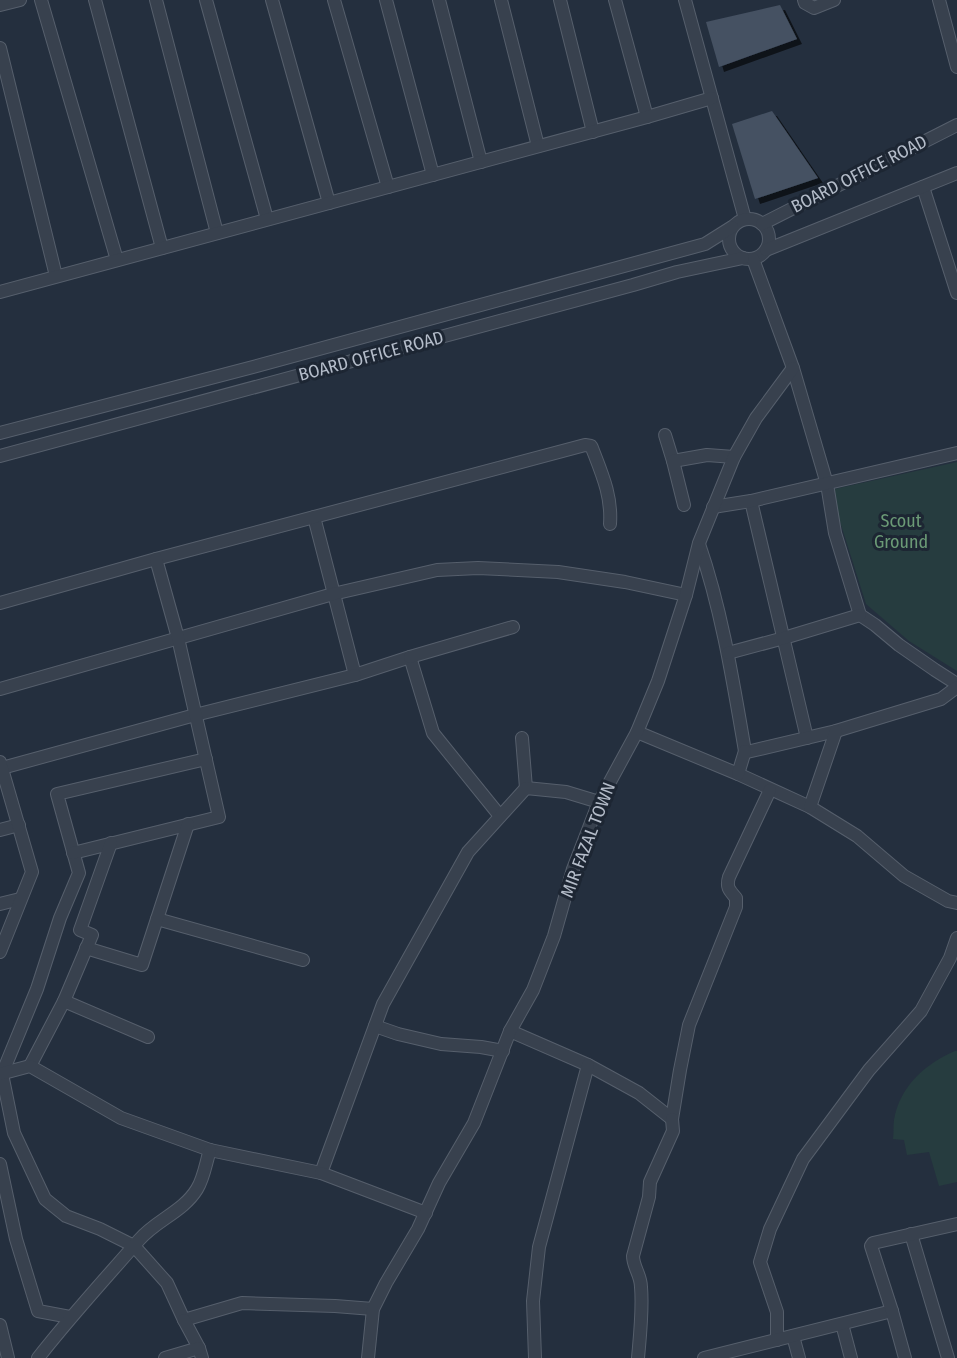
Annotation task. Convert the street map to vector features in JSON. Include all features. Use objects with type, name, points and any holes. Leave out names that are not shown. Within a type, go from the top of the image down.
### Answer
[{"type":"street","points":[[0,5],[20,0]]},
{"type":"street","points":[[41,0],[117,260]]},
{"type":"street","points":[[95,0],[162,248]]},
{"type":"street","points":[[156,0],[217,233]]},
{"type":"street","points":[[206,0],[267,219]]},
{"type":"street","points":[[272,0],[329,203]]},
{"type":"street","points":[[334,0],[388,187]]},
{"type":"street","points":[[386,0],[433,175]]},
{"type":"street","points":[[439,0],[481,162]]},
{"type":"street","points":[[501,0],[538,146]]},
{"type":"street","points":[[560,0],[593,132]]},
{"type":"street","points":[[615,0],[647,117]]},
{"type":"street","points":[[685,0],[745,219]]},
{"type":"street","points":[[804,0],[809,7],[814,8],[834,0]]},
{"type":"street","points":[[939,0],[957,68]]},
{"type":"street","points":[[0,48],[56,276]]},
{"type":"street","points":[[0,289],[162,248],[712,98]]},
{"type":"street","name":"BOARD OFFICE ROAD","points":[[762,224],[957,125]]},
{"type":"street","name":"BOARD OFFICE ROAD","points":[[766,250],[957,173]]},
{"type":"street","points":[[923,187],[957,293]]},
{"type":"street","points":[[745,219],[762,224],[769,236],[766,250],[748,258],[737,255],[730,245],[732,227],[745,219]]},
{"type":"street","name":"BOARD OFFICE ROAD","points":[[0,433],[705,244],[732,227]]},
{"type":"street","points":[[745,751],[749,752],[836,731],[941,699],[957,685],[860,615],[835,533],[826,484],[793,368],[748,258]]},
{"type":"street","name":"BOARD OFFICE ROAD","points":[[0,456],[677,272],[748,258]]},
{"type":"street","name":"MIR FAZAL TOWN","points":[[373,1309],[418,1230],[439,1184],[474,1123],[510,1031],[533,990],[554,936],[573,869],[599,802],[637,732],[658,681],[686,595],[699,543],[734,457],[756,418],[793,368]]},
{"type":"street","points":[[665,435],[684,505]]},
{"type":"street","points":[[0,603],[156,559],[588,445],[592,448],[609,498],[610,524]]},
{"type":"street","points":[[713,507],[751,501],[957,453]]},
{"type":"street","points":[[673,462],[707,455],[734,457]]},
{"type":"street","points":[[751,501],[807,738]]},
{"type":"street","points":[[314,517],[354,675]]},
{"type":"street","points":[[699,543],[711,581],[728,653],[745,751],[738,774]]},
{"type":"street","points":[[73,853],[219,817],[178,638],[156,559]]},
{"type":"street","points":[[0,688],[333,594],[437,570],[478,568],[558,572],[626,582],[686,595]]},
{"type":"street","points":[[728,653],[860,615]]},
{"type":"street","points":[[0,952],[32,872],[1,764],[354,675],[513,627]]},
{"type":"street","points":[[410,657],[433,733],[500,816]]},
{"type":"street","points":[[810,807],[836,731]]},
{"type":"street","points":[[637,732],[810,807],[857,836],[904,876],[948,901],[957,903]]},
{"type":"street","points":[[321,1173],[383,1004],[468,852],[526,788],[522,738]]},
{"type":"street","points":[[165,1358],[200,1353],[166,1283],[134,1246],[66,1216],[45,1199],[14,1133],[1,1074],[37,989],[60,918],[79,873],[57,794],[206,759]]},
{"type":"street","points":[[526,788],[566,792],[599,802]]},
{"type":"street","points":[[638,1358],[641,1285],[637,1269],[633,1264],[633,1256],[650,1197],[650,1182],[673,1131],[672,1119],[689,1026],[736,907],[736,898],[727,885],[729,877],[770,790]]},
{"type":"street","points":[[86,948],[142,965],[188,824]]},
{"type":"street","points":[[0,830],[19,825]]},
{"type":"street","points":[[30,1066],[64,1001],[92,934],[80,930],[111,843]]},
{"type":"street","points":[[0,904],[20,899]]},
{"type":"street","points":[[157,919],[303,960]]},
{"type":"street","points":[[777,1340],[777,1311],[760,1262],[770,1229],[804,1159],[869,1070],[921,1011],[950,958],[957,938]]},
{"type":"street","points":[[64,1001],[148,1037]]},
{"type":"street","points":[[375,1026],[441,1044],[503,1051]]},
{"type":"street","points":[[510,1031],[588,1065],[639,1093],[672,1119]]},
{"type":"street","points":[[535,1358],[533,1301],[539,1247],[588,1065]]},
{"type":"street","points":[[1,1074],[30,1066],[121,1118],[210,1150],[321,1173],[426,1213]]},
{"type":"street","points":[[38,1358],[70,1317],[141,1237],[186,1204],[198,1187],[210,1150]]},
{"type":"street","points":[[0,1164],[16,1239],[38,1311],[70,1317]]},
{"type":"street","points":[[905,1358],[871,1246],[873,1243],[957,1224]]},
{"type":"street","points":[[911,1234],[948,1358]]},
{"type":"street","points":[[184,1320],[242,1303],[373,1309],[369,1358]]},
{"type":"street","points":[[707,1358],[751,1352],[777,1340],[892,1311]]},
{"type":"street","points":[[842,1324],[850,1358]]},
{"type":"street","points":[[0,1325],[8,1358]]},
{"type":"street","points":[[793,1336],[799,1358]]},
{"type":"green space","name":"Scout Ground","points":[[957,462],[957,671],[909,641],[866,604],[830,490]]},
{"type":"green space","points":[[957,1051],[957,1182],[939,1186],[929,1152],[907,1155],[904,1140],[893,1139],[894,1122],[897,1108],[908,1087],[934,1062]]},
{"type":"building","points":[[780,5],[797,39],[719,67],[706,22]]},
{"type":"building","points":[[772,111],[818,178],[755,199],[732,124]]}]
